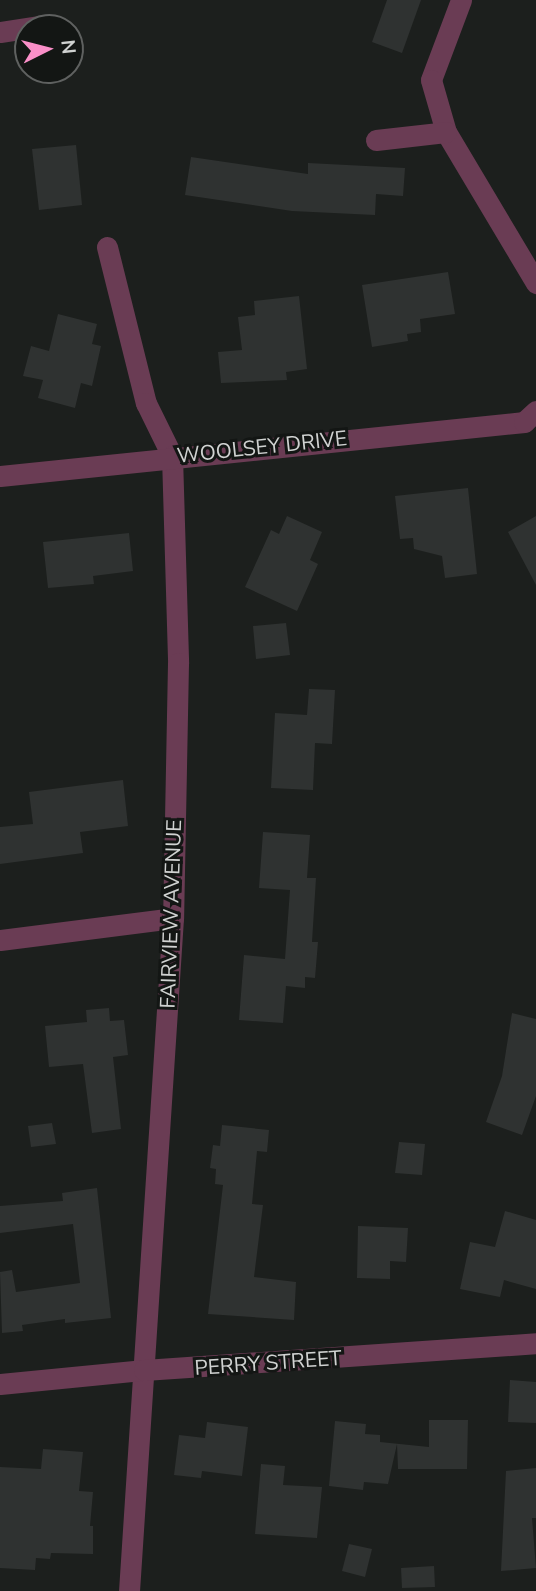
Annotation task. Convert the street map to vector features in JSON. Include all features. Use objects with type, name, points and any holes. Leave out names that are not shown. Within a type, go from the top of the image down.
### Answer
[{"type":"street","points":[[461,0],[431,80],[446,132],[536,283]]},
{"type":"street","points":[[376,140],[446,132]]},
{"type":"street","name":"FAIRVIEW AVENUE","points":[[107,247],[146,403],[172,456],[178,663],[173,918],[129,1591]]},
{"type":"street","name":"WOOLSEY DRIVE","points":[[0,476],[530,416]]},
{"type":"street","points":[[0,940],[173,918]]},
{"type":"street","name":"PERRY STREET","points":[[0,1384],[144,1370],[536,1343]]},
{"type":"building","points":[[387,0],[421,0],[402,53],[372,42]]},
{"type":"building","points":[[76,145],[82,205],[39,210],[32,149]]},
{"type":"building","points":[[191,157],[308,174],[308,163],[405,168],[403,196],[376,194],[375,215],[292,211],[185,195]]},
{"type":"building","points":[[448,272],[455,314],[420,319],[421,332],[407,334],[408,341],[372,347],[362,285]]},
{"type":"building","points":[[299,296],[307,369],[286,372],[287,380],[221,383],[218,352],[242,350],[238,317],[255,315],[254,301]]},
{"type":"building","points":[[58,314],[97,324],[92,344],[101,346],[92,386],[81,383],[75,408],[38,398],[43,380],[23,376],[31,346],[49,351]]},
{"type":"building","points":[[468,488],[477,574],[445,578],[442,556],[414,549],[413,538],[400,539],[395,496]]},
{"type":"building","points":[[287,516],[322,532],[310,560],[318,564],[297,611],[245,587],[271,530],[279,534]]},
{"type":"building","points":[[536,516],[536,585],[508,532]]},
{"type":"building","points":[[129,533],[133,571],[93,576],[94,584],[48,588],[43,542]]},
{"type":"building","points":[[286,623],[290,655],[256,659],[253,626]]},
{"type":"building","points":[[309,689],[335,690],[332,744],[315,743],[313,790],[271,788],[275,713],[307,715]]},
{"type":"building","points":[[123,780],[128,826],[80,832],[83,853],[0,864],[0,827],[33,824],[29,792]]},
{"type":"building","points":[[263,832],[310,835],[307,878],[316,878],[312,942],[318,942],[315,978],[305,977],[305,988],[286,986],[283,1023],[239,1020],[244,955],[285,959],[290,890],[259,888]]},
{"type":"building","points":[[109,1008],[110,1021],[124,1020],[128,1055],[113,1057],[121,1129],[92,1133],[83,1064],[49,1067],[45,1026],[87,1022],[86,1010]]},
{"type":"building","points":[[512,1013],[536,1019],[536,1096],[522,1135],[486,1122],[502,1076]]},
{"type":"building","points":[[52,1123],[56,1144],[31,1147],[28,1126]]},
{"type":"building","points":[[222,1125],[269,1130],[267,1152],[257,1151],[252,1204],[263,1205],[254,1277],[296,1282],[294,1320],[208,1314],[223,1185],[215,1184],[216,1169],[210,1168],[213,1145],[220,1146]]},
{"type":"building","points":[[399,1142],[425,1144],[422,1175],[395,1173]]},
{"type":"building","points":[[97,1188],[111,1318],[65,1323],[65,1319],[22,1325],[23,1331],[2,1333],[0,1272],[12,1270],[16,1292],[80,1283],[73,1224],[0,1233],[0,1206],[63,1201],[62,1193]]},
{"type":"building","points":[[505,1211],[536,1220],[536,1289],[504,1280],[500,1297],[460,1289],[470,1242],[495,1247]]},
{"type":"building","points":[[358,1226],[408,1228],[406,1262],[390,1261],[390,1279],[357,1278]]},
{"type":"building","points":[[510,1380],[536,1382],[536,1423],[508,1422]]},
{"type":"building","points":[[429,1420],[468,1420],[467,1469],[398,1469],[397,1444],[388,1484],[364,1482],[363,1490],[329,1486],[335,1421],[366,1424],[365,1434],[380,1435],[380,1442],[429,1447]]},
{"type":"building","points":[[207,1422],[248,1427],[242,1476],[202,1471],[201,1478],[174,1475],[179,1435],[205,1438]]},
{"type":"building","points":[[43,1449],[83,1452],[79,1491],[93,1492],[90,1526],[93,1526],[93,1554],[51,1553],[50,1559],[36,1558],[35,1570],[0,1568],[0,1467],[41,1469]]},
{"type":"building","points":[[261,1464],[285,1466],[283,1485],[322,1487],[317,1538],[255,1534]]},
{"type":"building","points":[[536,1468],[536,1518],[532,1518],[536,1568],[501,1571],[506,1471]]},
{"type":"building","points":[[349,1544],[372,1549],[365,1577],[342,1571]]},
{"type":"building","points":[[434,1566],[435,1587],[402,1588],[401,1568]]}]
